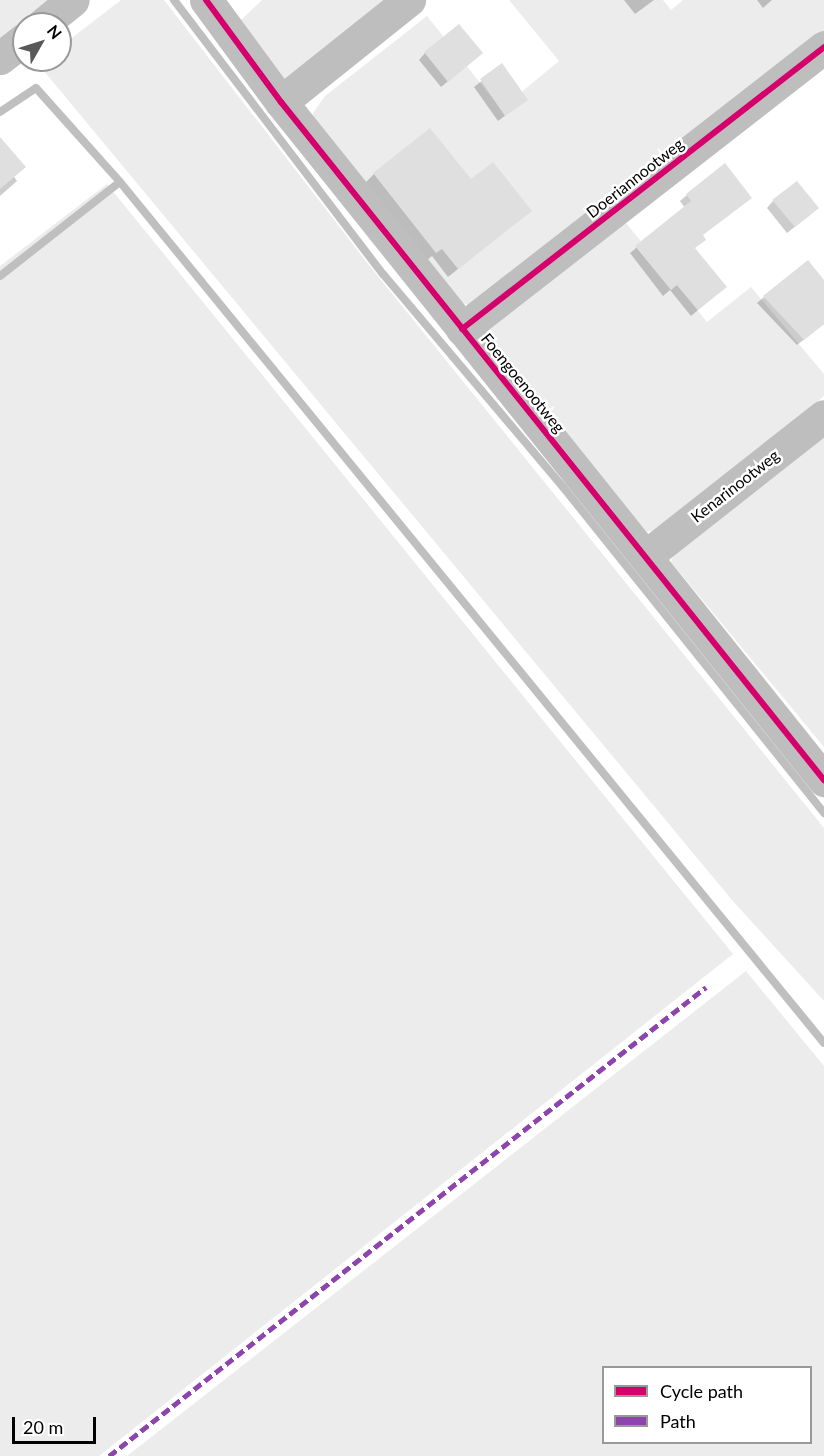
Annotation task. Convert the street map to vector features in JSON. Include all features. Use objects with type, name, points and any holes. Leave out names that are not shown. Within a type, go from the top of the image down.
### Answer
[{"type":"street","points":[[58,12],[73,0]]},
{"type":"street","name":"Foengoenootweg","points":[[206,0],[281,102],[824,780]]},
{"type":"street","points":[[281,102],[409,0]]},
{"type":"street","name":"Doeriannootweg","points":[[462,329],[824,47]]},
{"type":"street","points":[[0,58],[12,48]]},
{"type":"street","name":"Kenarinootweg","points":[[646,556],[824,416]]},
{"type":"shaded area","points":[[0,0],[62,0],[46,12],[12,12],[12,39],[0,48]]},
{"type":"shaded area","points":[[121,0],[164,0],[369,265],[824,828],[824,1001],[732,900],[45,72],[72,72],[72,38]]},
{"type":"shaded area","points":[[262,0],[416,0],[282,82],[237,24]]},
{"type":"shaded area","points":[[509,0],[663,0],[671,10],[683,0],[824,0],[824,35],[470,306],[453,298],[313,128],[313,113],[325,96],[427,16],[501,109],[559,61]]},
{"type":"shaded area","points":[[107,184],[733,954],[99,1456],[0,1456],[0,266]]},
{"type":"shaded area","points":[[621,217],[707,322],[751,287],[824,374],[824,396],[659,529],[647,532],[482,335],[491,320]]},
{"type":"shaded area","points":[[824,433],[824,747],[671,562],[675,551]]},
{"type":"shaded area","points":[[746,971],[824,1066],[824,1456],[127,1456]]},
{"type":"building","points":[[459,24],[483,53],[448,82],[424,52]]},
{"type":"building","points":[[502,63],[528,100],[505,116],[480,79]]},
{"type":"building","points":[[430,128],[471,179],[493,162],[532,211],[458,269],[442,249],[436,253],[373,173]]},
{"type":"building","points":[[0,137],[26,167],[0,189]]},
{"type":"building","points":[[725,163],[752,198],[703,235],[706,240],[695,248],[727,287],[698,310],[677,285],[671,290],[635,246],[691,201],[686,194]]},
{"type":"building","points":[[797,181],[819,208],[795,227],[772,200]]},
{"type":"building","points":[[808,260],[824,280],[824,324],[804,340],[763,296]]},
{"type":"waterway","points":[[174,0],[383,274],[563,487],[824,813]]},
{"type":"waterway","points":[[0,112],[36,88],[120,182]]},
{"type":"waterway","points":[[0,276],[120,182],[824,1043]]},
{"type":"marked path","points":[[109,1456],[706,987]]},
{"type":"cycle path","points":[[206,0],[281,102],[824,780]]},
{"type":"cycle path","points":[[462,329],[824,47]]}]
